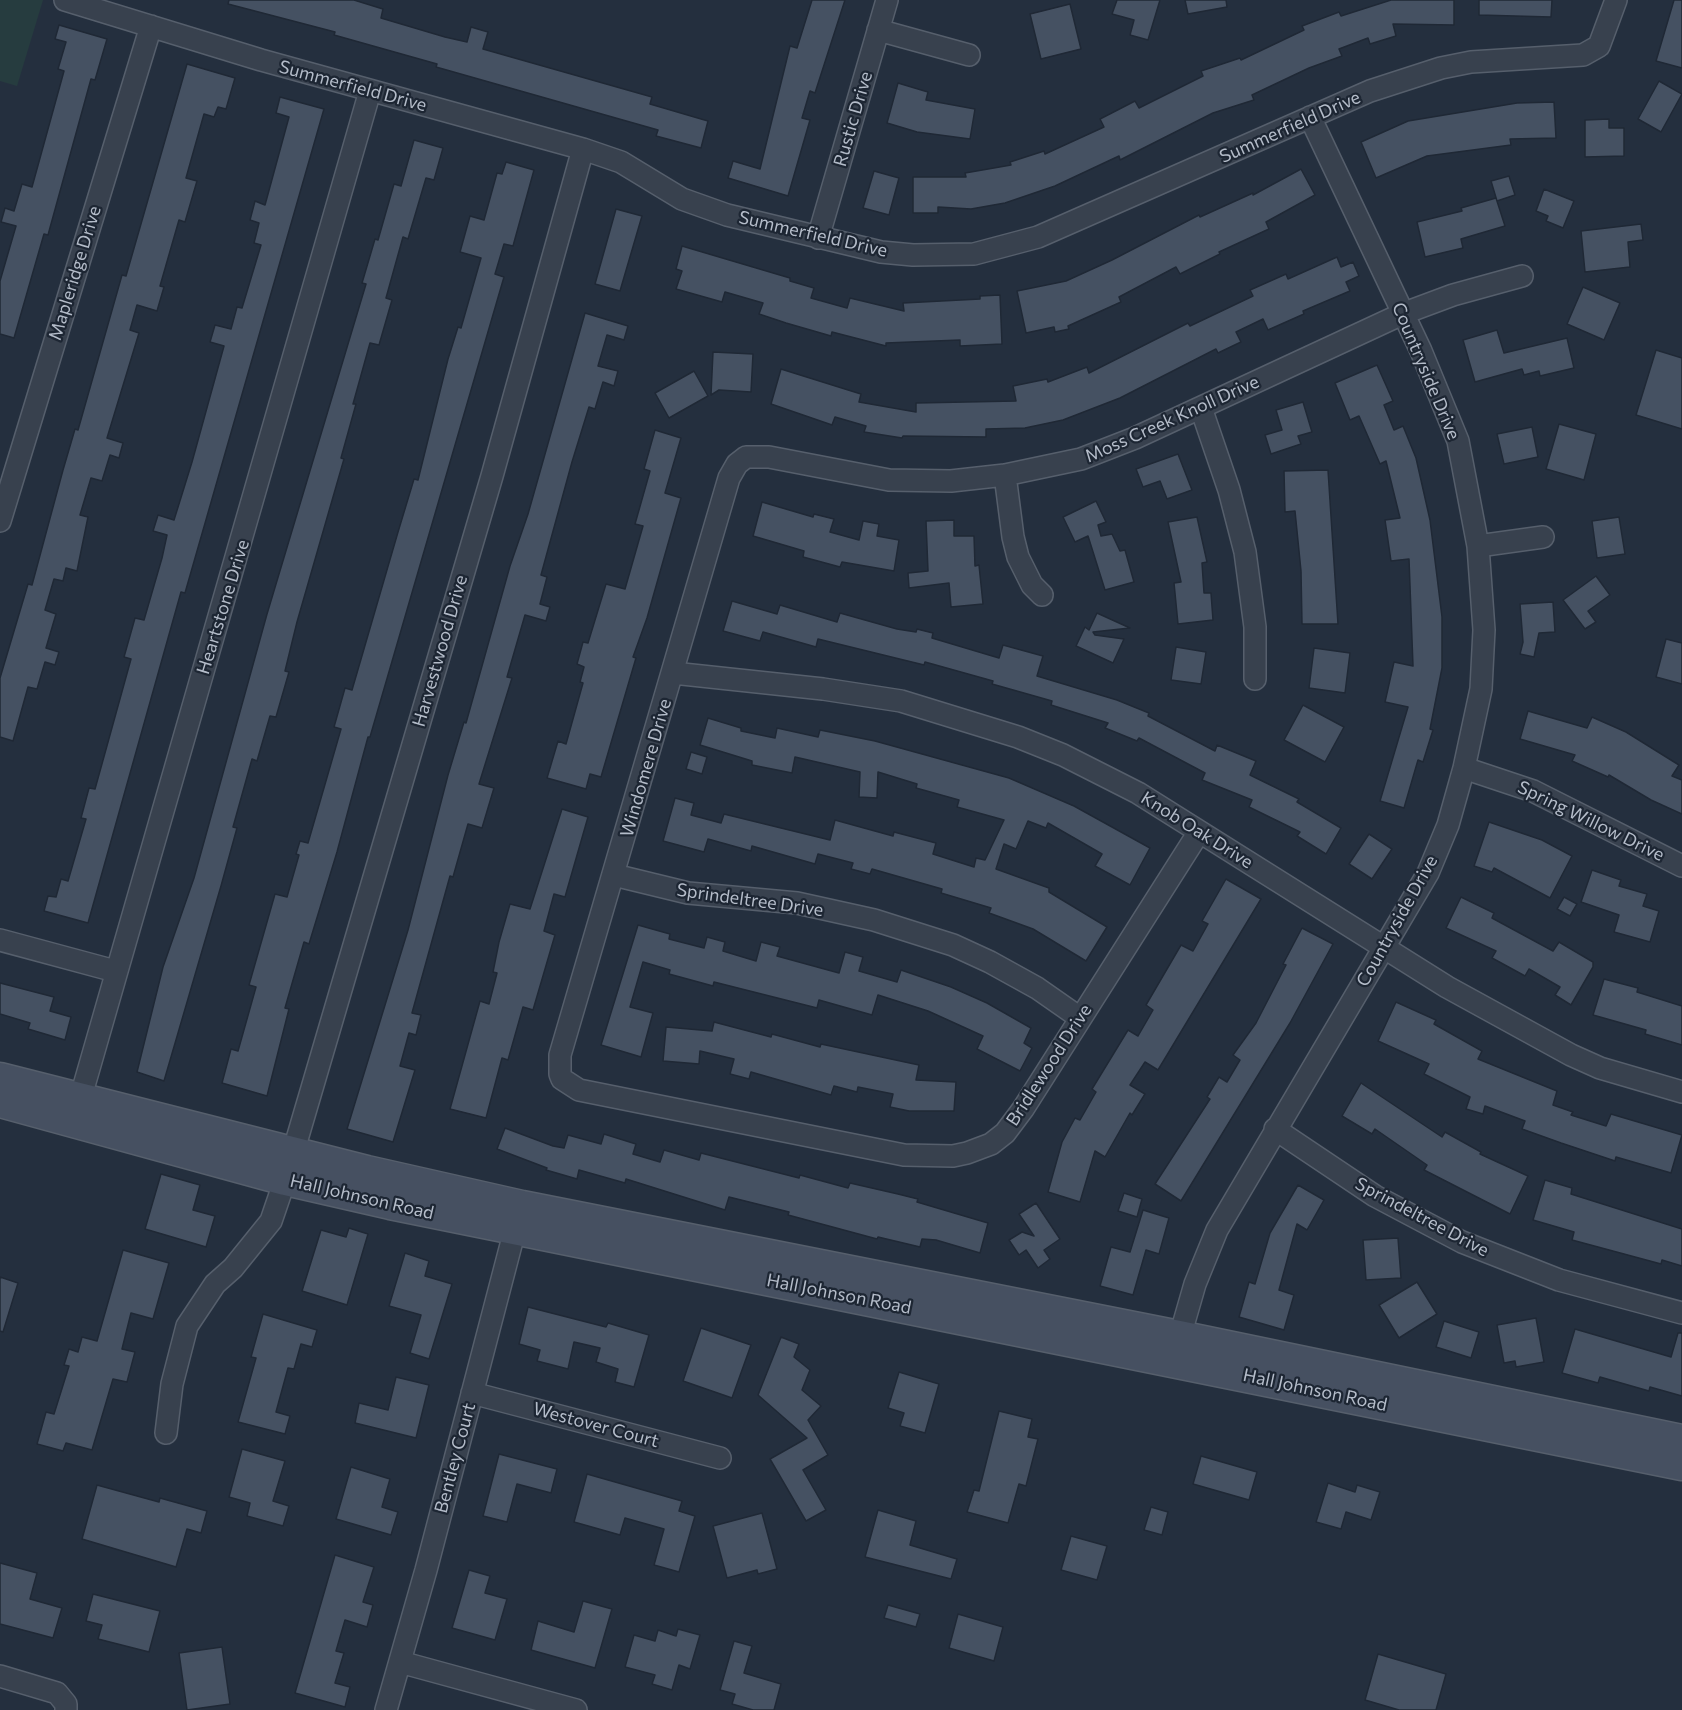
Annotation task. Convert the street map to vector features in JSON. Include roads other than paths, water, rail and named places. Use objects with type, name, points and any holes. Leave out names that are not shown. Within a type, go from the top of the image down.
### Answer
[{"type":"main road","name":"Hall Johnson Road","points":[[0,1078],[77,1110],[289,1166],[519,1217],[1176,1349],[1682,1440]]},
{"type":"main road","name":"Hall Johnson Road","points":[[0,1102],[77,1110]]},
{"type":"main road","name":"Hall Johnson Road","points":[[1176,1349],[1682,1465]]},
{"type":"street","name":"Summerfield Drive","points":[[65,0],[370,91],[583,149],[621,162],[682,199],[727,215],[881,252],[974,254],[1038,237],[1370,91],[1441,68],[1471,62],[1583,56],[1595,49],[1609,23],[1616,0]]},
{"type":"street","name":"Rustic Drive","points":[[818,238],[887,0]]},
{"type":"street","name":"Mapleridge Drive","points":[[0,520],[151,26]]},
{"type":"street","points":[[878,30],[969,55]]},
{"type":"street","name":"Heartstone Drive","points":[[77,1110],[115,971],[235,569],[370,91]]},
{"type":"street","name":"Countryside Drive","points":[[1176,1349],[1195,1284],[1217,1230],[1428,873],[1448,825],[1464,768],[1480,689],[1484,630],[1478,546],[1458,441],[1421,351],[1310,117]]},
{"type":"street","name":"Harvestwood Drive","points":[[166,1433],[173,1375],[187,1326],[215,1284],[233,1268],[271,1221],[289,1166],[488,488],[583,149]]},
{"type":"street","name":"Moss Creek Knoll Drive","points":[[752,456],[769,457],[889,480],[951,481],[1005,475],[1081,459],[1201,408],[1402,314],[1453,295],[1522,276]]},
{"type":"street","points":[[1201,408],[1229,490],[1245,552],[1255,627],[1255,679]]},
{"type":"street","name":"Windomere Drive","points":[[570,1086],[560,1074],[560,1054],[729,478],[737,464],[752,456]]},
{"type":"street","points":[[1005,475],[1013,537],[1018,557],[1032,585],[1042,595]]},
{"type":"street","points":[[1478,546],[1543,537]]},
{"type":"street","name":"Knob Oak Drive","points":[[673,673],[823,689],[901,701],[960,717],[1063,755],[1138,794],[1447,987],[1571,1055],[1611,1071],[1682,1092]]},
{"type":"street","name":"Spring Willow Drive","points":[[1464,768],[1533,791],[1682,866]]},
{"type":"street","name":"Bridlewood Drive","points":[[570,1086],[579,1090],[904,1155],[953,1156],[967,1153],[991,1143],[1005,1133],[1023,1109],[1199,832]]},
{"type":"street","name":"Sprindeltree Drive","points":[[614,875],[688,893],[797,903],[874,920],[953,945],[990,962],[1037,988],[1080,1018]]},
{"type":"street","points":[[0,940],[115,971]]},
{"type":"street","name":"Sprindeltree Drive","points":[[1275,1129],[1375,1196],[1462,1242],[1559,1280],[1682,1313]]},
{"type":"street","name":"Bentley Court","points":[[386,1710],[519,1217]]},
{"type":"street","name":"Westover Court","points":[[472,1393],[720,1458]]},
{"type":"street","points":[[399,1662],[576,1710]]},
{"type":"street","points":[[0,1676],[57,1693],[66,1707]]}]
